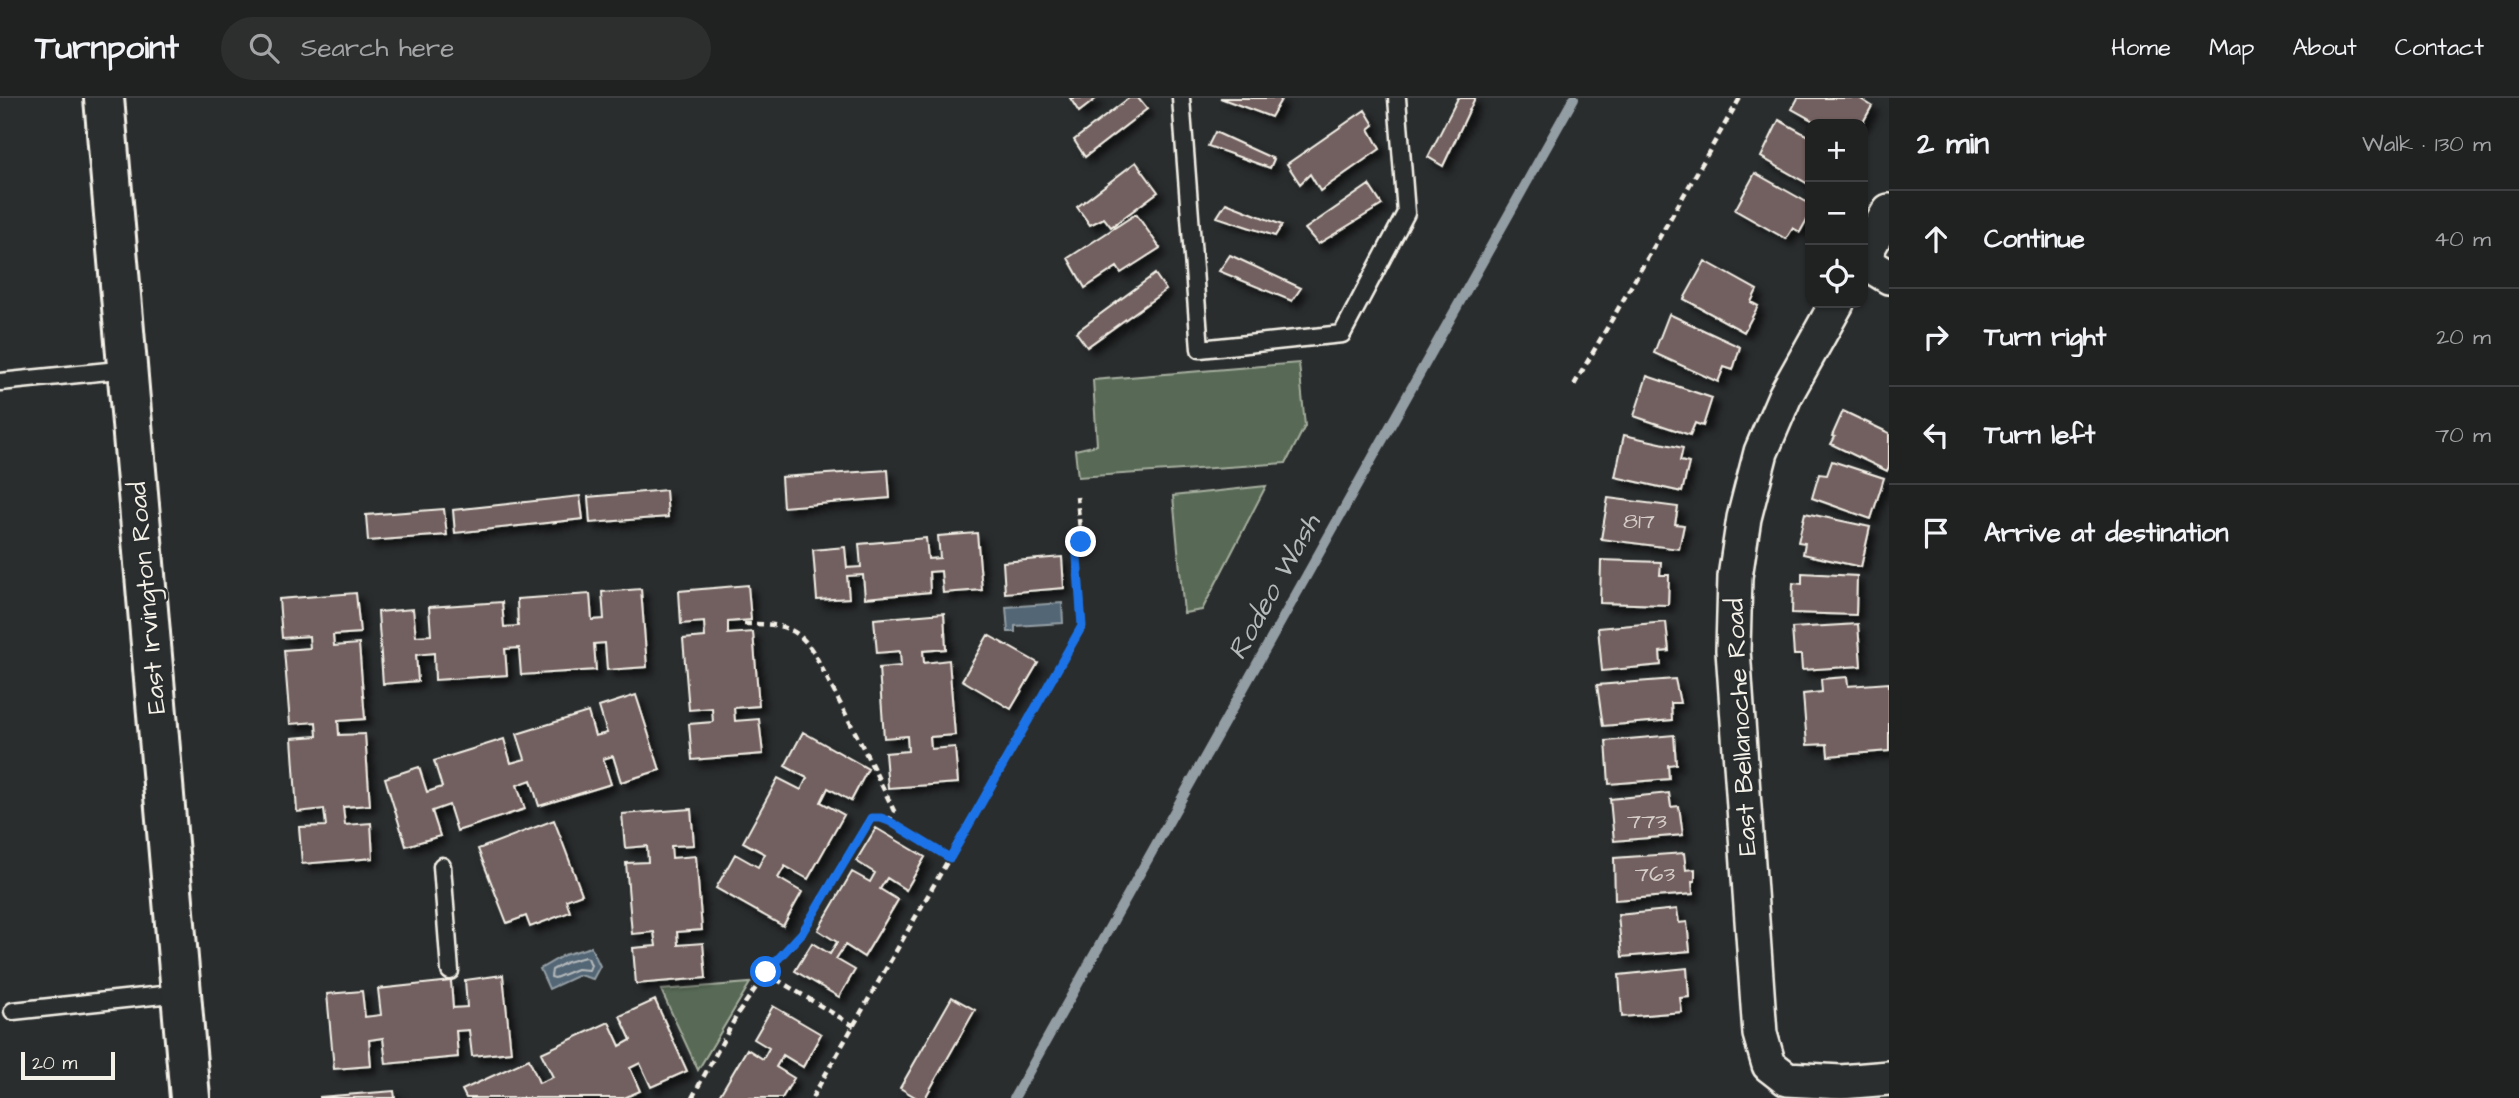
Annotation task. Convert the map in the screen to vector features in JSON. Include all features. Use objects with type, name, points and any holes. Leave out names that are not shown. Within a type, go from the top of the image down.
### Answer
[{"type":"main road","name":"East Irvington Road","points":[[104,98],[190,1098]]},
{"type":"street","points":[[1868,250],[1889,211]]},
{"type":"street","points":[[1868,262],[1889,277]]},
{"type":"street","name":"East Bellanoche Road","points":[[1834,308],[1785,396],[1761,452],[1744,518],[1735,577],[1733,650],[1760,1034],[1769,1065],[1787,1079],[1842,1082],[1889,1078]]},
{"type":"lane","points":[[1181,98],[1200,349],[1342,334],[1406,213],[1396,98]]},
{"type":"lane","points":[[0,382],[128,369]]},
{"type":"lane","points":[[442,866],[450,971]]},
{"type":"lane","points":[[13,1011],[181,993]]},
{"type":"path","points":[[1574,385],[1740,98]]},
{"type":"path","points":[[812,1098],[1082,626],[1076,543],[1081,542],[1077,497]]},
{"type":"path","points":[[744,624],[773,624],[793,631],[802,638],[817,660],[894,811],[889,821]]},
{"type":"path","points":[[692,1098],[737,1015],[766,972],[802,933],[871,818],[889,821],[950,858]]},
{"type":"path","points":[[766,972],[854,1026]]},
{"type":"green space","points":[[1299,363],[1305,426],[1286,463],[1078,477],[1075,450],[1097,445],[1093,380]]},
{"type":"green space","points":[[1266,486],[1202,610],[1184,613],[1173,496]]},
{"type":"green space","points":[[750,983],[698,1070],[661,990]]},
{"type":"water","points":[[1062,603],[1063,623],[1015,626],[1015,632],[1008,632],[1006,607]]},
{"type":"water","points":[[591,947],[600,966],[593,979],[579,975],[549,989],[540,969],[564,955]]},
{"type":"building","points":[[1070,98],[1097,98],[1079,112]]},
{"type":"building","points":[[1129,98],[1138,98],[1147,109],[1085,157],[1074,140]]},
{"type":"building","points":[[1220,98],[1282,98],[1271,117]]},
{"type":"building","points":[[1458,98],[1475,98],[1443,166],[1428,157]]},
{"type":"building","points":[[1798,98],[1859,98],[1872,106],[1865,119],[1810,119],[1792,109]]},
{"type":"building","points":[[1365,110],[1374,125],[1369,129],[1380,149],[1320,191],[1310,174],[1300,184],[1287,164]]},
{"type":"building","points":[[1779,120],[1805,134],[1805,182],[1761,157]]},
{"type":"building","points":[[1215,132],[1274,159],[1270,168],[1208,146]]},
{"type":"building","points":[[1136,162],[1158,192],[1111,227],[1104,218],[1090,225],[1077,207]]},
{"type":"building","points":[[1755,173],[1805,201],[1805,223],[1800,232],[1793,228],[1786,239],[1735,210]]},
{"type":"building","points":[[1369,185],[1382,205],[1318,244],[1305,229]]},
{"type":"building","points":[[1226,203],[1282,225],[1275,236],[1217,217]]},
{"type":"building","points":[[1136,214],[1160,248],[1121,273],[1117,267],[1085,288],[1068,258]]},
{"type":"building","points":[[1230,255],[1301,288],[1292,301],[1219,271]]},
{"type":"building","points":[[1705,261],[1757,290],[1751,302],[1758,306],[1744,332],[1684,299]]},
{"type":"building","points":[[1155,274],[1166,290],[1087,347],[1076,332]]},
{"type":"building","points":[[1669,314],[1740,347],[1733,370],[1724,367],[1718,382],[1654,353]]},
{"type":"building","points":[[1647,376],[1712,398],[1703,426],[1695,423],[1690,435],[1634,416]]},
{"type":"building","points":[[1843,411],[1889,433],[1887,471],[1831,444]]},
{"type":"building","points":[[1624,435],[1683,448],[1680,461],[1689,463],[1682,492],[1615,477]]},
{"type":"building","points":[[1832,461],[1884,478],[1871,519],[1812,498],[1819,474],[1827,475]]},
{"type":"building","points":[[888,470],[890,498],[783,507],[781,477]]},
{"type":"building","points":[[666,490],[668,517],[590,523],[588,497]]},
{"type":"building","points":[[580,496],[583,519],[455,533],[453,510]]},
{"type":"building","points":[[1608,498],[1678,507],[1675,524],[1684,525],[1679,549],[1601,539]]},
{"type":"building","points":[[444,509],[447,535],[368,541],[366,515]]},
{"type":"building","points":[[1805,513],[1870,527],[1861,567],[1803,554],[1805,543],[1798,542]]},
{"type":"building","points":[[977,533],[982,590],[943,593],[941,571],[929,572],[930,592],[865,598],[863,575],[847,576],[849,598],[817,600],[813,550],[845,547],[847,568],[861,567],[859,544],[926,538],[928,559],[940,558],[938,536]]},
{"type":"building","points":[[1062,557],[1064,588],[1005,593],[1003,562]]},
{"type":"building","points":[[1601,560],[1661,562],[1660,575],[1669,575],[1668,605],[1600,603]]},
{"type":"building","points":[[1802,573],[1857,576],[1856,615],[1792,613],[1793,583],[1802,584]]},
{"type":"building","points":[[748,585],[751,620],[728,622],[728,634],[753,632],[759,706],[734,708],[735,721],[759,719],[763,754],[692,760],[689,724],[713,722],[712,708],[689,710],[683,639],[705,637],[704,622],[681,624],[679,591]]},
{"type":"building","points":[[641,589],[647,667],[607,670],[605,643],[594,644],[596,670],[521,675],[519,648],[505,649],[507,675],[435,680],[434,653],[416,655],[418,681],[383,684],[378,612],[413,609],[416,636],[431,635],[429,607],[502,602],[504,627],[518,626],[517,599],[590,594],[592,620],[604,619],[602,592]]},
{"type":"building","points":[[356,593],[360,633],[333,635],[334,646],[359,644],[365,719],[338,721],[339,735],[365,734],[370,805],[343,807],[345,825],[371,823],[373,858],[302,864],[299,827],[326,826],[324,809],[297,812],[292,738],[317,736],[316,722],[290,724],[284,650],[310,648],[309,636],[282,638],[279,599]]},
{"type":"building","points":[[944,613],[946,649],[923,651],[924,663],[949,660],[955,735],[930,737],[931,749],[955,747],[958,783],[888,788],[885,753],[908,751],[907,736],[884,738],[879,668],[901,666],[900,651],[877,653],[874,619]]},
{"type":"building","points":[[1666,622],[1669,651],[1660,652],[1661,665],[1602,671],[1598,628]]},
{"type":"building","points":[[1858,624],[1861,666],[1802,670],[1801,655],[1794,655],[1792,628]]},
{"type":"building","points":[[988,635],[1038,663],[1011,709],[962,680]]},
{"type":"building","points":[[1847,677],[1848,686],[1889,683],[1889,751],[1828,756],[1827,744],[1807,745],[1803,694],[1822,692],[1821,679]]},
{"type":"building","points":[[1675,679],[1680,703],[1671,703],[1672,720],[1603,726],[1597,685]]},
{"type":"building","points":[[636,695],[660,770],[621,782],[613,756],[603,759],[611,784],[539,806],[531,780],[517,785],[525,809],[457,831],[449,805],[432,811],[440,836],[406,846],[385,778],[419,767],[427,792],[442,787],[434,761],[504,739],[511,763],[525,759],[517,734],[588,712],[595,736],[607,733],[599,707]]},
{"type":"building","points":[[803,732],[868,769],[851,801],[828,788],[821,802],[844,815],[808,879],[785,866],[778,878],[802,892],[783,926],[716,888],[735,854],[758,867],[765,854],[743,842],[778,778],[801,790],[807,778],[785,766]]},
{"type":"building","points":[[1674,735],[1676,764],[1668,765],[1669,779],[1609,784],[1606,741]]},
{"type":"building","points":[[1669,793],[1671,807],[1679,806],[1683,835],[1614,841],[1610,799]]},
{"type":"building","points":[[691,809],[694,845],[671,846],[672,858],[696,856],[702,930],[677,932],[678,945],[703,943],[706,978],[636,984],[633,948],[656,946],[654,932],[632,934],[626,863],[648,862],[647,846],[625,848],[622,814]]},
{"type":"building","points":[[554,820],[582,894],[566,900],[570,912],[530,927],[526,916],[507,923],[478,849]]},
{"type":"building","points":[[876,828],[925,857],[906,890],[887,878],[880,889],[898,900],[864,957],[845,945],[836,959],[855,970],[839,997],[795,971],[812,943],[830,954],[837,942],[818,930],[852,872],[870,882],[875,873],[856,861]]},
{"type":"building","points":[[1684,853],[1686,870],[1695,869],[1693,894],[1615,900],[1614,858]]},
{"type":"building","points":[[1677,909],[1679,923],[1687,922],[1690,951],[1622,957],[1618,915]]},
{"type":"building","points":[[1687,968],[1689,997],[1680,998],[1682,1012],[1622,1017],[1619,975]]},
{"type":"building","points":[[503,975],[511,1052],[472,1056],[469,1030],[456,1031],[458,1057],[386,1064],[383,1038],[369,1040],[371,1066],[334,1069],[327,994],[362,991],[365,1017],[381,1015],[378,989],[451,981],[453,1008],[467,1007],[465,980]]},
{"type":"building","points":[[952,997],[975,1010],[925,1098],[917,1098],[900,1088]]},
{"type":"building","points":[[655,1000],[687,1071],[651,1087],[640,1063],[630,1068],[640,1091],[624,1098],[466,1098],[462,1090],[529,1059],[539,1083],[553,1077],[541,1053],[609,1022],[620,1046],[631,1040],[620,1016]]},
{"type":"building","points":[[773,1006],[821,1034],[803,1067],[783,1055],[776,1067],[794,1078],[782,1098],[718,1098],[747,1049],[763,1059],[769,1048],[754,1039]]},
{"type":"building","points":[[394,1091],[395,1098],[320,1098],[320,1097]]},
{"type":"waterway","name":"Rodeo Wash","points":[[1014,1098],[1574,98]]},
{"type":"route","points":[[766,972],[802,933],[871,818],[889,821],[950,858],[1082,626],[1076,543],[1081,542]]}]
